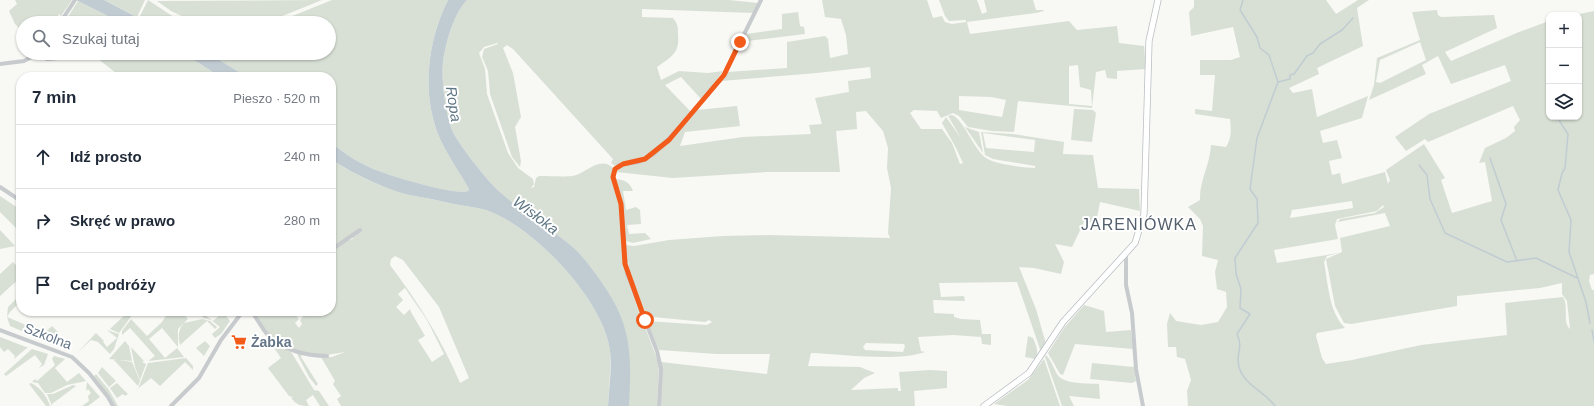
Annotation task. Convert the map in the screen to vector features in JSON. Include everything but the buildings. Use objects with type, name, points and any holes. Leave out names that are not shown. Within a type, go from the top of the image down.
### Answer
[{"type":"street","points":[[65,16],[75,0]]},
{"type":"street","points":[[659,406],[662,378],[661,364],[628,274],[621,204],[614,182],[614,173],[619,165],[645,159],[661,148],[710,92],[724,75],[761,0]]},
{"type":"street","points":[[984,406],[1029,373],[1063,322],[1126,254],[1138,236],[1144,214],[1149,41],[1158,0]]},
{"type":"street","points":[[0,64],[26,60]]},
{"type":"street","points":[[0,187],[16,198]]},
{"type":"street","points":[[336,247],[360,230]]},
{"type":"street","points":[[1126,254],[1126,285],[1132,313],[1136,370],[1143,406]]},
{"type":"street","points":[[171,406],[189,390],[202,375],[221,340],[239,316]]},
{"type":"street","points":[[254,316],[266,333],[273,340],[301,353],[327,356]]},
{"type":"street","name":"Szkolna","points":[[0,330],[72,357],[89,373],[108,397],[113,406]]},
{"type":"shaded area","points":[[15,0],[72,0],[61,16],[59,14],[58,16],[16,16],[16,25],[9,11],[17,4]]},
{"type":"shaded area","points":[[76,0],[104,0],[135,16],[108,16]]},
{"type":"shaded area","points":[[104,0],[145,0],[137,16]]},
{"type":"shaded area","points":[[148,0],[172,16],[140,16]]},
{"type":"shaded area","points":[[322,0],[282,16],[182,16],[171,11],[157,1]]},
{"type":"shaded area","points":[[332,0],[448,0],[435,33],[431,51],[429,69],[430,105],[440,139],[469,189],[468,191],[460,192],[434,187],[375,170],[344,153],[336,147],[336,72],[239,72],[219,60],[336,60],[336,16],[292,16]]},
{"type":"shaded area","points":[[448,0],[467,0],[458,12],[452,26],[443,63],[444,94],[453,132],[468,154],[495,187],[518,207],[557,234],[575,249],[589,264],[607,290],[618,309],[627,335],[630,362],[629,406],[608,406],[611,358],[605,331],[595,310],[581,288],[544,248],[505,219],[486,210],[398,192],[362,177],[336,162],[336,147],[344,153],[375,170],[434,187],[461,192],[468,191],[469,189],[440,139],[430,105],[429,69],[431,51],[441,16]]},
{"type":"shaded area","points":[[467,0],[729,0],[758,3],[753,13],[642,9],[642,17],[673,18],[676,22],[678,30],[678,46],[674,54],[657,67],[661,80],[679,71],[708,73],[723,71],[702,100],[681,77],[665,85],[691,112],[659,148],[643,158],[622,162],[615,166],[611,163],[613,159],[513,49],[507,45],[503,48],[513,73],[521,117],[515,127],[521,161],[520,167],[512,157],[490,94],[488,71],[482,57],[484,49],[498,44],[484,47],[479,53],[485,69],[487,94],[508,153],[518,168],[533,179],[534,184],[531,188],[534,187],[536,178],[539,176],[572,176],[597,165],[603,164],[613,168],[612,178],[619,205],[626,277],[659,364],[657,406],[629,406],[629,362],[623,323],[618,309],[594,271],[579,253],[566,241],[518,207],[495,187],[468,154],[453,132],[444,94],[443,63],[452,26],[458,12]]},
{"type":"shaded area","points":[[822,0],[927,0],[933,18],[942,16],[945,22],[952,24],[966,22],[966,20],[949,21],[945,16],[939,0],[977,0],[982,14],[987,12],[984,0],[1033,0],[1036,10],[1044,11],[967,22],[970,34],[1069,21],[1077,30],[1117,26],[1119,43],[1144,46],[1146,69],[1117,71],[1117,79],[1107,78],[1105,70],[1096,72],[1092,108],[1018,101],[1014,132],[992,131],[968,127],[959,116],[953,113],[941,118],[937,111],[914,110],[910,113],[921,129],[942,129],[952,143],[960,164],[963,163],[942,123],[946,117],[961,138],[948,116],[951,115],[955,117],[964,127],[977,148],[986,158],[1003,164],[1035,168],[1035,166],[993,159],[985,155],[981,132],[1013,134],[1064,142],[1063,154],[1093,155],[1098,188],[1139,189],[1140,211],[1100,202],[1096,223],[1084,222],[1072,247],[1055,244],[1064,262],[1061,274],[1034,268],[1019,267],[1036,309],[1046,344],[1041,352],[1017,282],[939,283],[941,297],[964,296],[965,301],[933,300],[934,313],[954,314],[954,317],[961,319],[980,320],[982,334],[991,334],[991,345],[982,344],[981,337],[953,335],[918,337],[921,351],[925,352],[900,357],[869,357],[811,353],[808,366],[860,367],[875,373],[864,378],[851,390],[898,388],[898,391],[901,391],[899,372],[930,370],[947,371],[947,388],[914,391],[915,406],[660,406],[661,362],[767,374],[770,354],[717,354],[659,350],[647,321],[707,325],[712,322],[709,320],[705,322],[653,317],[647,318],[630,275],[626,245],[634,246],[669,240],[723,236],[769,235],[890,238],[888,233],[891,188],[887,168],[888,148],[883,131],[866,111],[856,112],[857,129],[836,131],[840,172],[767,172],[673,178],[616,172],[620,167],[645,159],[655,153],[672,138],[697,110],[737,106],[740,126],[685,132],[680,146],[743,137],[811,134],[809,125],[822,124],[815,98],[849,92],[848,81],[871,78],[870,67],[721,81],[727,72],[787,68],[787,42],[825,36],[828,39],[830,58],[848,54],[846,35],[841,19],[825,17]],"holes":[[[1078,65],[1080,87],[1091,90],[1092,106],[1069,104],[1069,66]],[[959,96],[991,97],[1006,100],[1002,117],[959,110]],[[983,133],[1035,140],[1034,152],[986,148]],[[866,343],[904,344],[905,346],[903,352],[865,350],[863,347]]]},
{"type":"shaded area","points":[[1194,0],[1326,0],[1336,14],[1358,0],[1369,0],[1357,8],[1363,46],[1317,68],[1319,74],[1289,88],[1293,93],[1312,89],[1317,117],[1368,96],[1362,118],[1320,131],[1323,143],[1337,140],[1342,158],[1329,161],[1332,175],[1340,173],[1342,184],[1385,172],[1388,184],[1390,180],[1386,170],[1424,144],[1445,178],[1441,180],[1452,213],[1492,201],[1485,162],[1479,163],[1485,148],[1506,138],[1515,131],[1514,127],[1520,120],[1513,106],[1428,142],[1425,139],[1406,151],[1395,137],[1429,114],[1511,81],[1505,65],[1451,84],[1438,56],[1422,65],[1426,74],[1369,100],[1374,85],[1377,58],[1420,40],[1412,12],[1437,10],[1438,15],[1441,17],[1494,15],[1497,28],[1445,52],[1451,61],[1546,22],[1546,120],[1582,120],[1582,14],[1594,11],[1594,274],[1590,275],[1589,281],[1592,290],[1594,290],[1594,406],[1188,406],[1187,391],[1191,380],[1185,359],[1177,357],[1176,347],[1168,347],[1167,324],[1170,313],[1176,321],[1201,325],[1218,322],[1227,307],[1226,292],[1217,289],[1215,272],[1218,260],[1202,256],[1203,226],[1200,219],[1188,207],[1200,200],[1201,187],[1209,160],[1211,145],[1226,147],[1231,133],[1230,119],[1195,114],[1195,109],[1212,111],[1215,75],[1200,75],[1200,60],[1231,60],[1240,57],[1233,27],[1191,36],[1189,12],[1194,7]],"holes":[[[1420,42],[1426,60],[1380,83],[1376,82],[1380,60]],[[1352,201],[1353,208],[1290,218],[1292,210]],[[1383,205],[1384,207],[1375,213],[1340,219],[1338,222],[1385,213],[1390,226],[1340,238],[1342,252],[1326,259],[1335,306],[1344,323],[1351,324],[1457,306],[1457,296],[1540,288],[1562,283],[1562,294],[1567,301],[1570,329],[1566,322],[1566,305],[1563,297],[1505,303],[1507,335],[1421,345],[1326,364],[1322,358],[1316,336],[1317,333],[1345,328],[1332,306],[1324,262],[1327,256],[1339,253],[1277,263],[1274,250],[1338,239],[1335,225],[1337,219],[1377,211]]]},
{"type":"shaded area","points":[[78,1],[108,16],[69,16]]},
{"type":"shaded area","points":[[798,12],[800,26],[804,27],[805,34],[747,41],[743,40],[746,34],[782,29],[782,14]]},
{"type":"shaded area","points":[[100,60],[193,60],[212,72],[115,72]]},
{"type":"shaded area","points":[[193,60],[219,60],[239,72],[212,72]]},
{"type":"shaded area","points":[[1074,109],[1093,110],[1096,113],[1092,142],[1071,140]]},
{"type":"shaded area","points":[[965,127],[979,132],[983,153]]},
{"type":"shaded area","points":[[336,162],[362,177],[409,195],[483,209],[505,219],[544,248],[563,267],[581,288],[595,310],[605,331],[610,351],[608,406],[341,406],[337,399],[341,396],[333,384],[335,381],[321,357],[332,357],[345,352],[327,355],[305,353],[290,348],[267,333],[256,316],[296,316],[299,319],[295,323],[299,328],[302,324],[300,320],[303,316],[336,316],[336,248],[348,240],[353,239],[352,237],[336,246]],"holes":[[[395,256],[403,260],[439,307],[469,378],[460,383],[429,322],[390,265],[391,259]],[[405,288],[427,320],[444,354],[432,362],[418,340],[425,336],[410,309],[404,315],[396,307],[403,300],[398,294]]]},
{"type":"shaded area","points":[[616,179],[626,182],[630,185],[633,191],[623,191],[626,210],[636,207],[640,210],[641,224],[627,225],[629,234],[645,233],[651,239],[633,243],[626,241]]},
{"type":"shaded area","points":[[0,196],[16,207],[16,228],[0,212]]},
{"type":"shaded area","points":[[0,230],[1,231],[15,246],[0,249]]},
{"type":"shaded area","points":[[13,262],[16,265],[16,282],[0,296],[0,274]]},
{"type":"shaded area","points":[[16,299],[16,306],[7,317],[8,307]]},
{"type":"shaded area","points":[[1084,305],[1104,311],[1106,332],[1131,330],[1133,349],[1075,344],[1063,375],[1060,374],[1048,353],[1064,328]]},
{"type":"shaded area","points":[[124,316],[131,316],[119,333],[110,329]]},
{"type":"shaded area","points":[[166,316],[185,316],[188,319],[178,329],[178,347],[162,328],[149,339],[165,358],[177,348],[184,357],[148,361],[155,356],[130,328],[122,335],[122,331],[131,319],[147,336],[162,322]]},
{"type":"shaded area","points":[[202,316],[206,316],[213,321],[219,316],[226,316],[230,321],[221,334],[215,338],[212,334],[220,327],[211,320],[203,318]]},
{"type":"shaded area","points":[[7,317],[26,325],[22,331],[10,326]]},
{"type":"shaded area","points":[[202,319],[210,321],[217,327],[215,329],[207,321],[180,345],[179,333],[184,323]]},
{"type":"shaded area","points":[[52,326],[59,333],[51,340],[40,337]]},
{"type":"shaded area","points":[[107,330],[119,334],[114,349],[110,354],[98,342],[91,340],[78,352],[96,333],[104,341],[103,342],[107,347],[117,338]]},
{"type":"shaded area","points":[[264,333],[290,350],[314,390],[319,391],[329,406],[320,406],[313,395],[306,400],[309,406],[299,405],[291,398],[293,397],[289,396],[268,368],[281,358]]},
{"type":"shaded area","points":[[1028,336],[1033,338],[1035,343],[1037,351],[1036,359],[1025,357]]},
{"type":"shaded area","points":[[0,337],[28,347],[14,359],[15,356],[8,349],[4,352],[0,347]]},
{"type":"shaded area","points":[[125,341],[129,346],[132,361],[109,359]]},
{"type":"shaded area","points":[[205,341],[210,346],[204,356],[196,348]]},
{"type":"shaded area","points":[[131,347],[144,361],[142,362],[146,364],[140,380],[135,367]]},
{"type":"shaded area","points":[[32,349],[48,354],[44,365],[39,368],[42,364],[35,355],[6,376],[4,374]]},
{"type":"shaded area","points":[[296,352],[302,354],[301,357],[318,384],[316,386],[309,377]]},
{"type":"shaded area","points":[[1046,355],[1060,378],[1076,383],[1099,384],[1100,399],[1069,396],[1074,406],[1062,406],[1045,357]]},
{"type":"shaded area","points":[[54,356],[65,359],[55,368],[67,382],[79,373],[86,381],[67,385],[51,393],[45,393],[38,383],[32,382],[35,379],[37,381],[55,365],[52,359]]},
{"type":"shaded area","points":[[186,358],[193,366],[193,370],[185,362],[160,386],[151,378],[138,388],[148,363]]},
{"type":"shaded area","points":[[113,359],[132,362],[140,381],[138,386]]},
{"type":"shaded area","points":[[1044,359],[1060,406],[1007,406],[994,404],[1028,380]]},
{"type":"shaded area","points":[[1092,363],[1134,367],[1136,381],[1132,383],[1090,379]]},
{"type":"shaded area","points":[[102,367],[116,381],[109,387],[98,373]]},
{"type":"shaded area","points":[[96,374],[109,390],[118,406],[115,406],[94,376]]},
{"type":"shaded area","points":[[87,382],[100,397],[88,406],[82,406],[89,401],[88,396],[91,393],[88,389],[86,391]]},
{"type":"shaded area","points":[[31,383],[43,392],[50,406],[46,406],[29,384]]},
{"type":"shaded area","points":[[117,383],[128,394],[125,396],[123,394],[117,398],[110,388]]},
{"type":"shaded area","points":[[73,385],[76,386],[52,404],[52,406],[47,394],[53,394]]},
{"type":"waterway","points":[[1243,0],[1240,10],[1257,37],[1260,48],[1269,55],[1278,82],[1257,138],[1250,189],[1257,199],[1258,223],[1235,258],[1236,274],[1241,289],[1240,308],[1250,314],[1237,334],[1240,344],[1238,362],[1245,379],[1275,406]]},
{"type":"waterway","points":[[1278,82],[1290,79],[1290,75],[1294,74],[1307,56],[1313,53],[1320,44],[1342,30],[1353,18]]},
{"type":"waterway","points":[[1560,120],[1568,134],[1565,168],[1562,173],[1558,190],[1571,220],[1569,252],[1586,302],[1590,323]]},
{"type":"waterway","points":[[1490,158],[1506,204],[1501,220],[1517,261]]},
{"type":"waterway","points":[[1419,165],[1427,175],[1430,199],[1445,233],[1507,262],[1536,258],[1577,278]]},
{"type":"waterway","points":[[1592,330],[1594,341]]},
{"type":"place","name":"Żabka","points":[[239,342]]},
{"type":"district","name":"JARENIÓWKA","points":[[1139,224]]},
{"type":"route","points":[[645,320],[625,264],[621,204],[613,177],[615,169],[619,165],[639,162],[645,159],[654,154],[669,140],[724,75],[740,42]]},
{"type":"water label","name":"Ropa","points":[[454,104]]},
{"type":"water label","name":"Wisłoka","points":[[536,215]]}]
